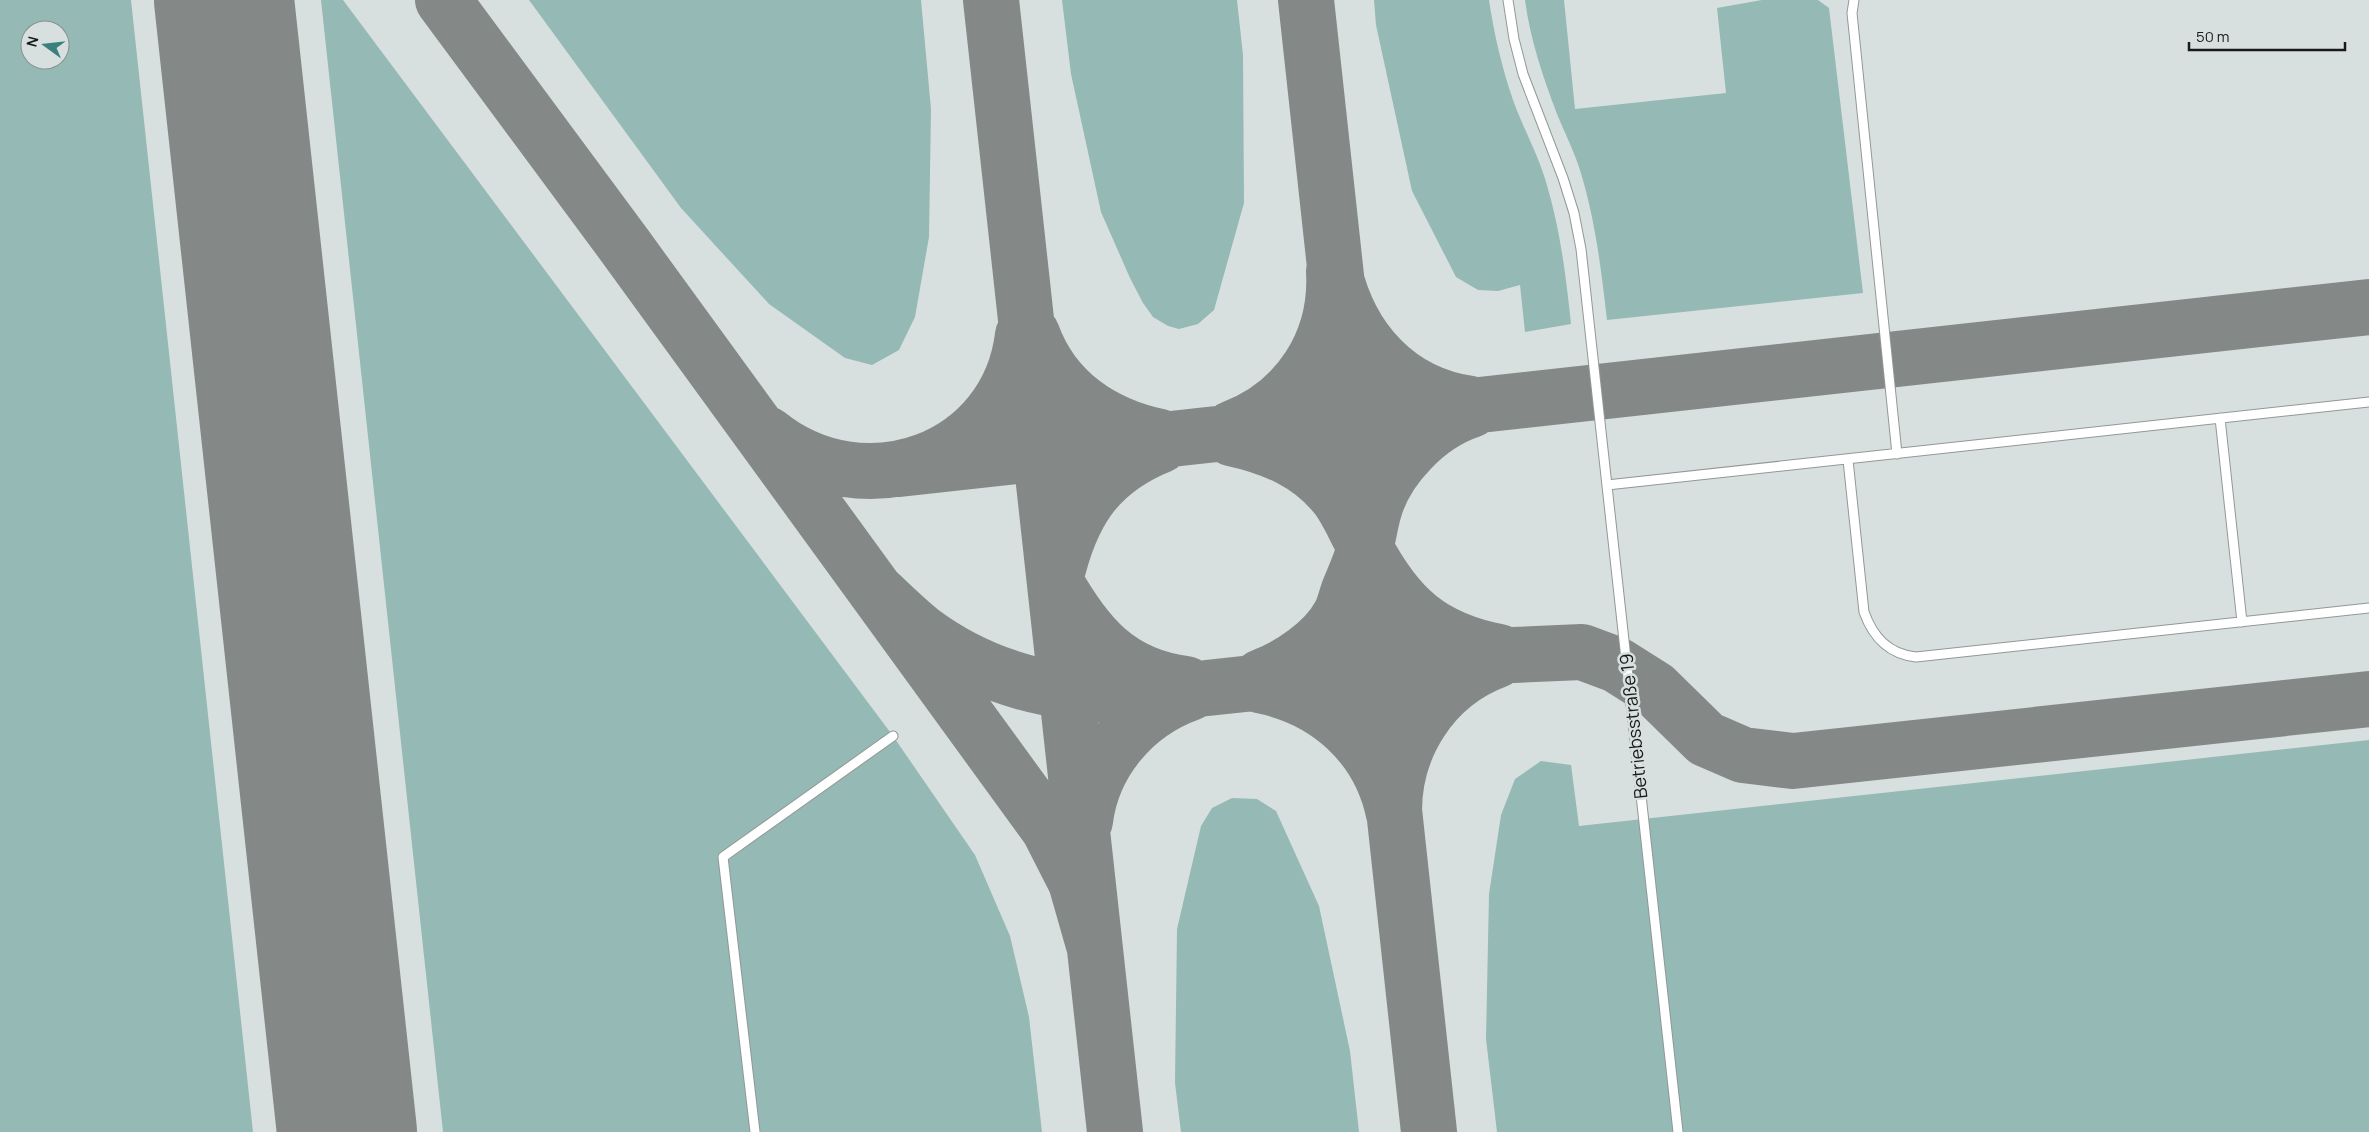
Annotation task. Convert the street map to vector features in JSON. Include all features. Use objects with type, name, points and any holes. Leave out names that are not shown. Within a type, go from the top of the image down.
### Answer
[{"type":"lane","name":"Betriebsstraße 19","points":[[1508,0],[1514,39],[1523,74],[1563,178],[1574,213],[1581,249],[1678,1132]]},
{"type":"lane","points":[[1854,0],[1853,23],[1896,454]]},
{"type":"lane","points":[[1607,485],[2369,402]]},
{"type":"lane","points":[[2220,418],[2242,622]]},
{"type":"lane","points":[[1848,460],[1864,612],[1877,638],[1887,648],[1901,655],[1916,657],[2369,608]]},
{"type":"lane","points":[[755,1132],[723,856],[893,736]]},
{"type":"shaded area","points":[[0,0],[131,0],[253,1132],[0,1132]]},
{"type":"shaded area","points":[[321,0],[343,0],[893,736],[975,855],[1010,936],[1029,1017],[1042,1132],[443,1132]]},
{"type":"shaded area","points":[[529,0],[921,0],[931,109],[929,237],[915,317],[899,350],[872,365],[845,358],[769,304],[681,208]]},
{"type":"shaded area","points":[[1062,0],[1237,0],[1243,55],[1244,203],[1214,310],[1198,324],[1179,329],[1168,326],[1153,317],[1143,303],[1130,278],[1101,212],[1071,74]]},
{"type":"shaded area","points":[[1374,0],[1489,0],[1493,25],[1509,88],[1539,161],[1551,199],[1562,252],[1571,324],[1525,332],[1520,285],[1498,291],[1478,290],[1456,277],[1412,191],[1376,25]]},
{"type":"shaded area","points":[[1525,0],[1564,0],[1575,109],[1726,93],[1717,8],[1762,0],[1818,0],[1829,8],[1863,293],[1607,320],[1597,243],[1585,186],[1577,160],[1557,114],[1542,72],[1530,29]]},
{"type":"shaded area","points":[[2369,740],[2369,1132],[1497,1132],[1486,1039],[1489,894],[1501,815],[1515,779],[1541,761],[1571,765],[1579,826]]},
{"type":"shaded area","points":[[1232,798],[1257,799],[1276,811],[1319,906],[1350,1051],[1359,1132],[1181,1132],[1175,1083],[1177,929],[1201,826],[1212,808]]},
{"type":"taxiway","points":[[443,0],[625,246],[1049,829],[1076,882],[1094,945]]},
{"type":"taxiway","points":[[991,0],[1115,1132]]},
{"type":"taxiway","points":[[1306,0],[1429,1132]]},
{"type":"taxiway","points":[[1231,429],[1255,418],[1276,404],[1294,387],[1309,367],[1321,346],[1329,322],[1333,297],[1334,271],[1341,296],[1352,319],[1365,341],[1381,360],[1400,376],[1421,389],[1445,398],[1471,404]]},
{"type":"taxiway","points":[[899,469],[2369,307]]},
{"type":"taxiway","points":[[1032,334],[1041,355],[1053,373],[1066,389],[1082,403],[1118,424],[1160,437]]},
{"type":"taxiway","points":[[767,434],[805,457],[845,469],[886,470],[925,461],[961,442],[990,415],[1012,379],[1023,335]]},
{"type":"taxiway","points":[[1261,677],[1272,673],[1305,653],[1333,625],[1341,612],[1360,564],[1374,510],[1388,478],[1411,449],[1425,436],[1439,425],[1471,410]]},
{"type":"taxiway","points":[[1231,438],[1262,446],[1290,458],[1316,475],[1338,498],[1377,568],[1404,604],[1435,629],[1454,639],[1499,652]]},
{"type":"taxiway","points":[[1161,445],[1119,468],[1089,498],[1078,515],[1069,535],[1055,581],[1079,619],[1092,636],[1107,650],[1123,662],[1142,672],[1162,680],[1186,684]]},
{"type":"taxiway","points":[[875,590],[920,631],[945,648],[971,662],[998,674],[1025,682],[1083,693],[1142,695],[1513,655],[1582,652],[1617,665],[1655,689],[1706,739],[1743,755],[1793,761],[2369,699]]},
{"type":"taxiway","points":[[1259,685],[1284,691],[1307,701],[1328,713],[1347,728],[1363,746],[1377,767],[1387,789],[1394,814],[1395,789],[1401,765],[1409,742],[1421,721],[1453,685],[1474,671],[1497,660]]},
{"type":"taxiway","points":[[1085,821],[1089,799],[1096,779],[1119,742],[1151,713],[1190,693]]},
{"type":"runway","points":[[224,0],[347,1132]]}]
